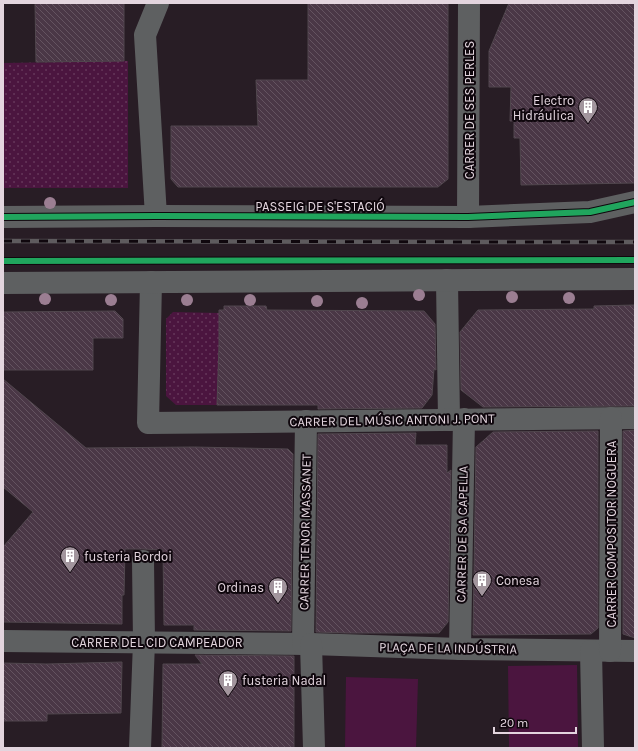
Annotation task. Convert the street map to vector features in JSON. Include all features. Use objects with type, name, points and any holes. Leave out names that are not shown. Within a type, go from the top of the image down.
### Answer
[{"type":"street","points":[[156,216],[145,35],[158,3]]},
{"type":"street","name":"CARRER DE SES PERLES","points":[[468,217],[469,3]]},
{"type":"street","points":[[469,26],[481,3]]},
{"type":"street","name":"PASSEIG DE S'ESTACIÓ","points":[[3,217],[468,217],[590,212],[635,202]]},
{"type":"street","points":[[3,283],[635,279]]},
{"type":"street","name":"CARRER DE SA CAPELLA","points":[[448,280],[456,420],[460,649]]},
{"type":"street","name":"CARRER DEL MÚSIC ANTONI J. PONT","points":[[151,282],[148,423],[635,418]]},
{"type":"street","name":"CARRER COMPOSITOR NOGUERA","points":[[601,651],[611,418]]},
{"type":"street","name":"CARRER TENOR MASSANET","points":[[306,421],[307,644]]},
{"type":"street","points":[[140,748],[144,642],[143,561]]},
{"type":"street","name":"CARRER DEL CID CAMPEADOR","points":[[3,641],[307,644]]},
{"type":"street","points":[[307,644],[314,748]]},
{"type":"street","name":"PLAÇA DE LA INDÚSTRIA","points":[[307,644],[460,649],[635,651]]},
{"type":"street","points":[[593,748],[601,651]]},
{"type":"shaded area","points":[[128,61],[128,188],[3,188],[3,63]]},
{"type":"shaded area","points":[[173,312],[219,313],[217,405],[176,405],[166,396],[166,319]]},
{"type":"shaded area","points":[[577,665],[578,748],[509,748],[508,666]]},
{"type":"shaded area","points":[[346,677],[418,679],[416,748],[345,748]]},
{"type":"building","points":[[35,3],[124,3],[124,61],[36,62]]},
{"type":"building","points":[[308,3],[448,3],[448,179],[438,187],[178,187],[171,179],[171,126],[258,126],[256,80],[308,80]]},
{"type":"building","points":[[509,3],[635,3],[635,183],[521,185],[520,138],[514,138],[514,121],[510,121],[511,87],[489,87],[489,51]]},
{"type":"building","points":[[635,305],[635,406],[483,407],[461,390],[460,332],[478,310],[594,309],[594,306]]},
{"type":"building","points":[[224,306],[266,306],[267,310],[424,311],[435,324],[436,370],[434,369],[432,395],[422,408],[318,409],[318,405],[217,405],[219,310],[224,310]]},
{"type":"building","points":[[115,311],[123,319],[123,338],[93,338],[93,370],[3,370],[3,312]]},
{"type":"building","points":[[3,379],[86,448],[194,447],[288,449],[293,454],[291,631],[194,630],[194,625],[164,625],[163,550],[143,549],[125,549],[122,624],[3,622],[3,547],[33,512],[3,487]]},
{"type":"building","points":[[635,430],[635,638],[623,634],[623,431]]},
{"type":"building","points":[[598,431],[598,628],[591,634],[473,635],[476,447],[493,432]]},
{"type":"building","points":[[416,433],[415,445],[447,445],[447,473],[451,470],[448,622],[439,633],[316,632],[318,434]]},
{"type":"building","name":"fusteria Nadal","points":[[195,655],[294,656],[294,748],[162,748],[163,664],[202,664]]},
{"type":"building","points":[[122,662],[121,713],[47,714],[47,721],[3,721],[3,663],[47,664]]},
{"type":"railway","points":[[3,241],[635,242]]},
{"type":"cycle path","points":[[3,217],[468,217],[590,212],[635,202]]},
{"type":"cycle path","points":[[3,261],[635,260]]},
{"type":"place","name":"Electro Hidráulica","points":[[588,124]]},
{"type":"place","name":"fusteria Bordoi","points":[[70,573]]},
{"type":"place","name":"Conesa","points":[[482,597]]},
{"type":"place","name":"Ordinas","points":[[278,604]]},
{"type":"place","name":"fusteria Nadal","points":[[228,697]]}]
